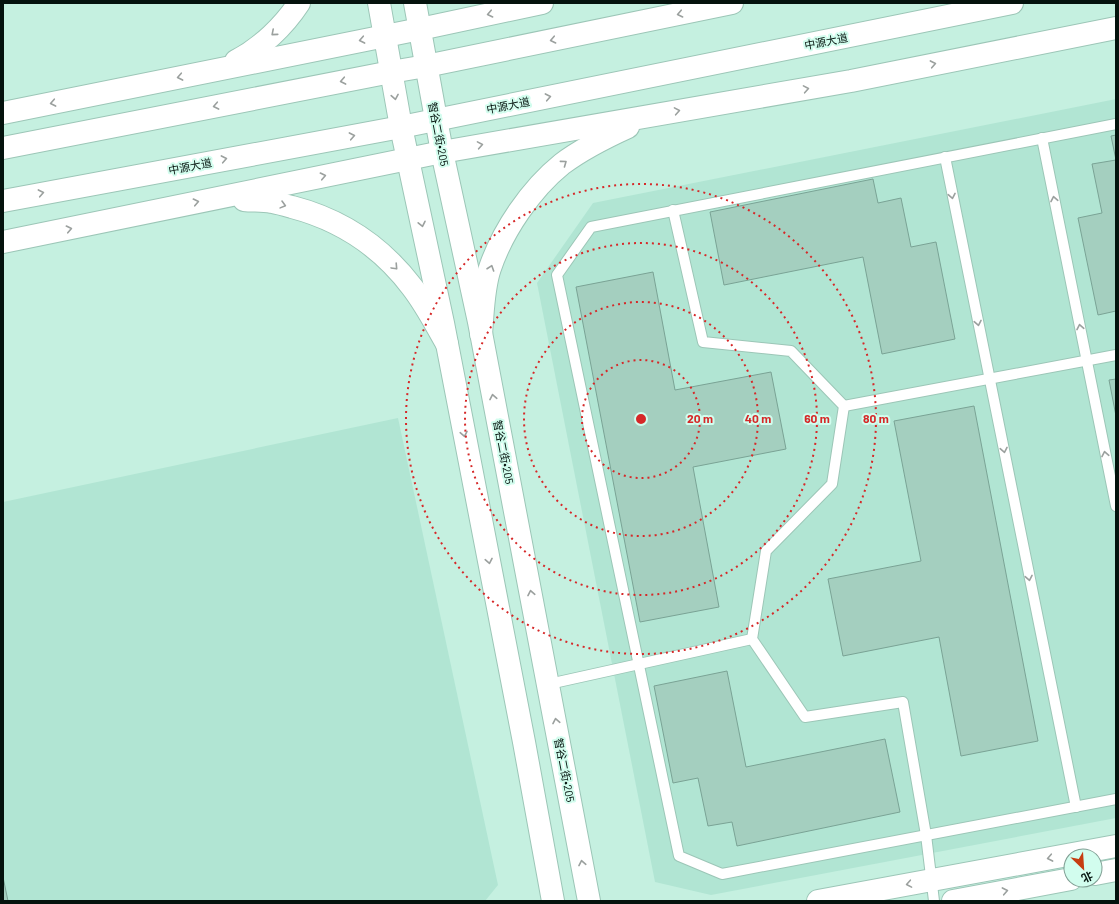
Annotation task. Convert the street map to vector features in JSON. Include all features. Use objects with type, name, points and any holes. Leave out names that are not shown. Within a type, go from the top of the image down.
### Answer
[{"type":"main road","points":[[219,69],[248,55],[282,26],[299,3]]},
{"type":"main road","points":[[379,3],[400,127],[447,344],[524,742],[553,901]]},
{"type":"main road","name":"智谷二街•205","points":[[415,3],[442,152],[481,334],[549,684],[589,901]]},
{"type":"main road","points":[[3,113],[542,3]]},
{"type":"main road","points":[[3,148],[426,66],[732,3]]},
{"type":"main road","name":"中源大道","points":[[3,201],[400,127],[1012,3]]},
{"type":"main road","points":[[3,242],[442,152],[851,81],[1116,28]]},
{"type":"main road","points":[[481,334],[486,285],[490,268],[509,227],[521,209],[549,175],[563,163],[608,136],[651,116]]},
{"type":"main road","points":[[217,198],[272,202],[308,211],[337,223],[361,236],[379,251],[412,286],[447,344]]},
{"type":"main road","points":[[818,901],[933,891],[1116,846]]},
{"type":"main road","points":[[1103,872],[1116,870]]},
{"type":"main road","points":[[953,901],[1063,880]]},
{"type":"lane","points":[[1116,124],[591,226],[557,275],[679,856],[722,874],[1116,799]]},
{"type":"lane","points":[[1042,138],[1116,506]]},
{"type":"lane","points":[[944,157],[1076,807]]},
{"type":"lane","points":[[673,210],[703,342],[791,351],[844,406]]},
{"type":"lane","points":[[844,406],[1116,355]]},
{"type":"lane","points":[[844,406],[832,484],[766,551],[752,639],[805,717],[903,702],[926,835],[933,891]]},
{"type":"lane","points":[[549,684],[752,639]]},
{"type":"shaded area","points":[[1116,99],[1116,818],[711,895],[655,882],[537,283],[593,203]]},
{"type":"shaded area","points":[[398,418],[498,885],[485,901],[3,901],[3,502]]},
{"type":"building","points":[[1116,135],[1116,160],[1111,136]]},
{"type":"building","points":[[1116,160],[1116,311],[1098,315],[1078,218],[1102,213],[1092,164]]},
{"type":"building","points":[[873,179],[878,203],[901,198],[911,247],[936,242],[955,339],[882,354],[863,257],[724,285],[710,212]]},
{"type":"building","points":[[653,272],[675,390],[771,372],[786,449],[693,467],[719,607],[640,622],[576,287]]},
{"type":"building","points":[[1116,379],[1116,416],[1109,380]]},
{"type":"building","points":[[974,406],[1038,741],[961,756],[939,637],[843,656],[828,579],[921,561],[894,421]]},
{"type":"building","points":[[727,671],[746,767],[885,739],[900,812],[737,846],[732,822],[708,826],[698,778],[673,783],[654,686]]},
{"type":"building","points":[[3,877],[8,901],[3,901]]}]
